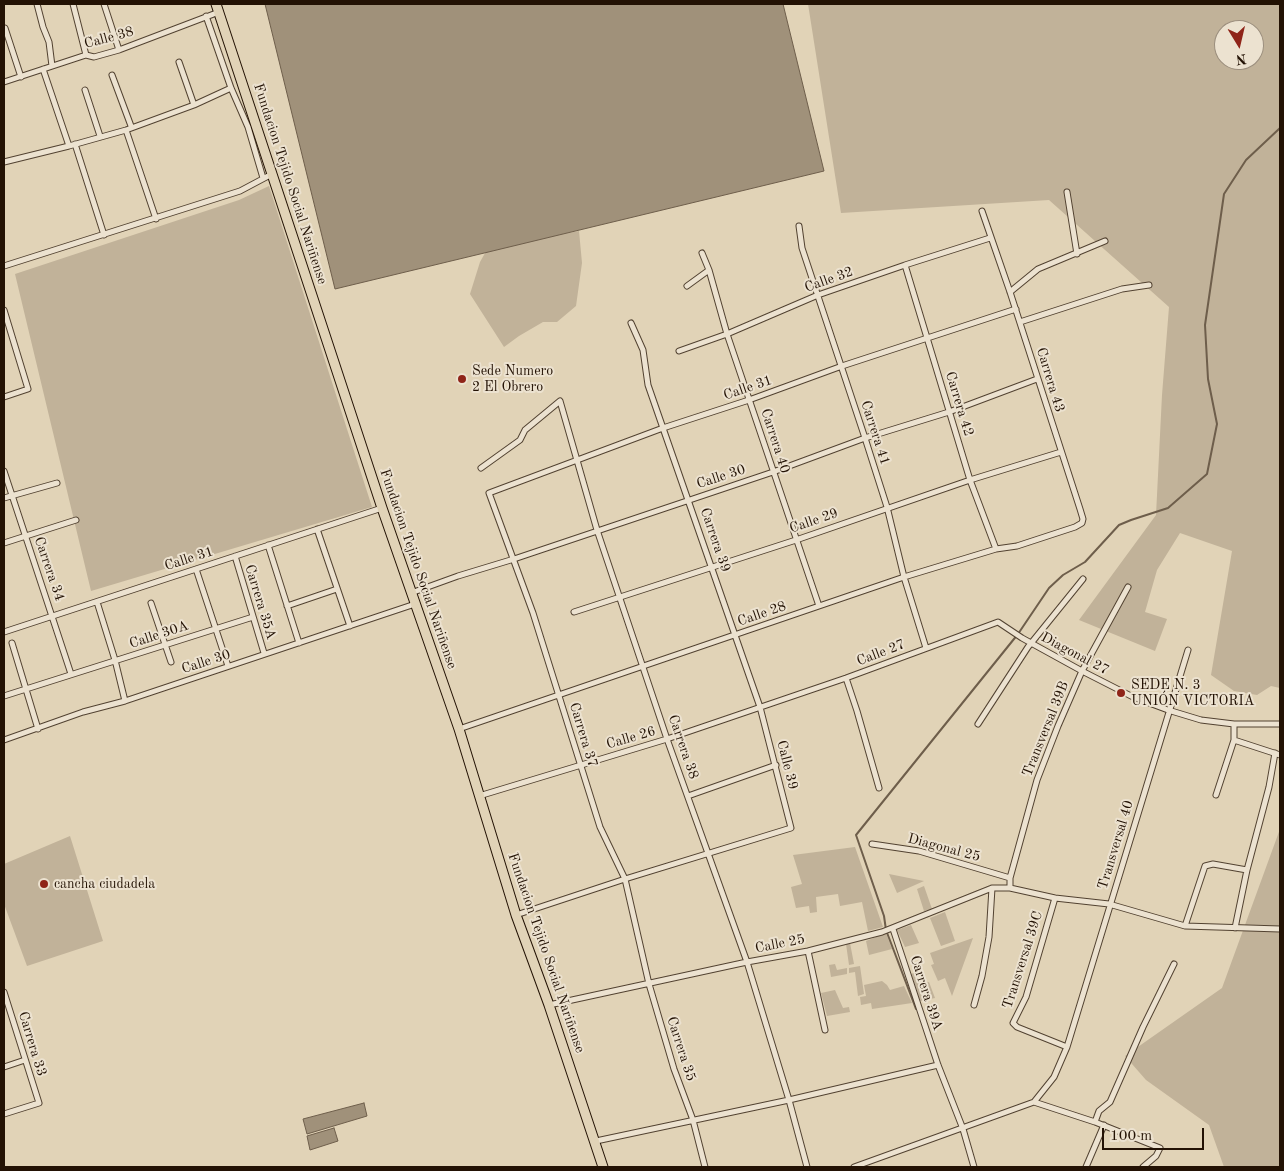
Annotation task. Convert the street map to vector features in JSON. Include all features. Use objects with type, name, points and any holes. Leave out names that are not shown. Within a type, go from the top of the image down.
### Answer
[{"type":"main road","name":"Fundacion Tejido Social Nariñense","points":[[218,8],[382,508],[459,729],[516,915],[604,1167]]},
{"type":"street","points":[[37,4],[49,42],[52,66]]},
{"type":"street","points":[[73,4],[86,56]]},
{"type":"street","points":[[104,4],[119,50]]},
{"type":"street","name":"Calle 38","points":[[4,82],[86,56],[94,57],[119,50],[206,16],[218,8]]},
{"type":"street","points":[[206,16],[231,88],[248,127],[263,178]]},
{"type":"street","points":[[5,28],[21,77]]},
{"type":"street","points":[[179,62],[194,105]]},
{"type":"street","points":[[43,69],[69,146]]},
{"type":"street","points":[[112,74],[156,219]]},
{"type":"street","points":[[4,162],[69,146],[128,128],[194,105],[231,88]]},
{"type":"street","points":[[85,90],[100,136]]},
{"type":"street","points":[[75,144],[104,235]]},
{"type":"street","points":[[4,266],[240,191],[273,174]]},
{"type":"street","points":[[1067,192],[1077,254]]},
{"type":"street","name":"Carrera 43","points":[[982,211],[1016,309],[1083,519],[1082,523],[1075,527]]},
{"type":"street","name":"Carrera 41","points":[[799,226],[802,248],[887,507],[904,577],[926,648]]},
{"type":"street","name":"Calle 32","points":[[680,351],[727,334],[818,295],[990,238]]},
{"type":"street","points":[[1010,292],[1038,269],[1105,242]]},
{"type":"street","name":"Carrera 40","points":[[702,253],[709,270],[727,334],[819,606]]},
{"type":"street","name":"Carrera 42","points":[[904,265],[970,480],[996,549]]},
{"type":"street","points":[[688,286],[709,270]]},
{"type":"street","points":[[1020,322],[1115,291],[1149,285]]},
{"type":"street","name":"Calle 31","points":[[489,493],[663,428],[749,400],[842,366],[1016,309]]},
{"type":"street","points":[[4,310],[28,389],[4,397]]},
{"type":"street","name":"Carrera 39","points":[[631,323],[643,350],[648,384],[760,707]]},
{"type":"street","name":"Calle 30","points":[[411,593],[773,472],[865,438],[949,412],[1037,379]]},
{"type":"street","name":"Carrera 38","points":[[481,468],[520,440],[525,430],[560,400],[568,434],[578,460],[597,530],[667,739],[747,962],[789,1100],[807,1167]]},
{"type":"street","name":"Calle 29","points":[[574,612],[796,540],[887,507],[1061,452]]},
{"type":"street","name":"Carrera 34","points":[[4,471],[71,674]]},
{"type":"street","points":[[4,498],[57,482]]},
{"type":"street","name":"Carrera 37","points":[[489,493],[533,613],[600,826],[625,879],[649,984]]},
{"type":"street","name":"Calle 31","points":[[4,631],[382,508]]},
{"type":"street","points":[[4,543],[76,520]]},
{"type":"street","name":"Calle 28","points":[[459,729],[904,577],[996,549],[1017,546],[1075,527]]},
{"type":"street","points":[[317,529],[350,626]]},
{"type":"street","points":[[268,545],[299,643]]},
{"type":"street","name":"Carrera 35A","points":[[235,556],[264,653]]},
{"type":"street","points":[[196,569],[228,666]]},
{"type":"street","points":[[978,724],[1032,643],[1083,579]]},
{"type":"street","name":"Transversal 39B","points":[[1010,888],[1010,878],[1037,780],[1058,726],[1082,671],[1128,588]]},
{"type":"street","points":[[287,606],[338,589]]},
{"type":"street","points":[[97,602],[115,660],[125,701]]},
{"type":"street","points":[[151,603],[171,662]]},
{"type":"street","name":"Calle 30","points":[[4,740],[83,712],[125,701],[415,604]]},
{"type":"street","name":"Calle 30A","points":[[71,674],[253,617]]},
{"type":"street","name":"Calle 27","points":[[760,707],[846,678],[998,622],[1007,629]]},
{"type":"street","name":"Diagonal 27","points":[[1007,629],[1133,697],[1168,710],[1201,720],[1234,724],[1280,724]]},
{"type":"street","points":[[12,643],[38,729]]},
{"type":"street","name":"Transversal 40","points":[[1034,1102],[1054,1077],[1067,1047],[1168,710],[1188,650]]},
{"type":"street","points":[[4,696],[71,674]]},
{"type":"street","points":[[846,678],[878,788]]},
{"type":"street","name":"Calle 26","points":[[479,796],[667,739],[760,707]]},
{"type":"street","name":"Calle 39","points":[[707,854],[791,828],[760,707]]},
{"type":"street","points":[[1216,795],[1234,740],[1234,724]]},
{"type":"street","points":[[1234,740],[1278,754],[1247,870],[1235,928]]},
{"type":"street","points":[[688,796],[776,765]]},
{"type":"street","name":"Diagonal 25","points":[[872,844],[918,850],[1010,878]]},
{"type":"street","points":[[516,915],[707,854]]},
{"type":"street","points":[[1185,926],[1206,866],[1213,864],[1247,870]]},
{"type":"street","points":[[974,1005],[982,976],[989,937],[992,888]]},
{"type":"street","name":"Calle 25","points":[[549,1005],[747,962],[808,951],[891,929],[992,888],[1010,888]]},
{"type":"street","points":[[1010,888],[1055,898],[1109,904],[1185,926],[1280,929]]},
{"type":"street","name":"Transversal 39C","points":[[1055,898],[1026,997],[1013,1023],[1017,1027],[1067,1047]]},
{"type":"street","name":"Carrera 39A","points":[[891,929],[938,1065],[963,1129],[974,1167]]},
{"type":"street","points":[[808,951],[825,1030]]},
{"type":"street","points":[[1095,1122],[1100,1111],[1110,1102],[1143,1027],[1174,964]]},
{"type":"street","name":"Carrera 35","points":[[649,984],[674,1069],[693,1120],[705,1167]]},
{"type":"street","name":"Carrera 33","points":[[4,992],[39,1103],[4,1114]]},
{"type":"street","points":[[4,1067],[25,1060]]},
{"type":"street","points":[[596,1142],[938,1065]]},
{"type":"street","points":[[854,1167],[1034,1102],[1104,1125],[1160,1148],[1156,1156],[1143,1167]]},
{"type":"street","points":[[1086,1167],[1104,1125]]},
{"type":"shaded area","points":[[265,4],[783,4],[824,171],[335,289]]},
{"type":"shaded area","points":[[808,4],[1280,4],[1280,688],[1271,686],[1257,695],[1234,691],[1211,675],[1232,551],[1180,533],[1157,570],[1145,612],[1167,619],[1155,651],[1079,620],[1156,515],[1169,307],[1049,200],[841,213]]},
{"type":"shaded area","points":[[269,186],[372,507],[91,591],[15,274],[239,200]]},
{"type":"shaded area","points":[[579,231],[582,263],[576,306],[557,322],[543,322],[504,347],[470,294],[480,262],[489,246]]},
{"type":"shaded area","points":[[1280,829],[1280,1167],[1224,1167],[1209,1125],[1146,1080],[1125,1056],[1222,988]]},
{"type":"shaded area","name":"cancha ciudadela","points":[[70,836],[103,941],[27,966],[4,904],[4,864]]},
{"type":"shaded area","points":[[855,847],[883,927],[868,931],[862,902],[840,906],[838,894],[816,897],[817,912],[810,913],[809,906],[796,908],[791,887],[802,884],[793,855]]},
{"type":"shaded area","points":[[889,874],[924,881],[897,893]]},
{"type":"shaded area","points":[[924,886],[932,909],[924,911],[917,889]]},
{"type":"shaded area","points":[[945,912],[955,941],[941,946],[930,918]]},
{"type":"shaded area","points":[[911,925],[919,943],[905,947],[897,930]]},
{"type":"shaded area","points":[[886,933],[892,949],[869,955],[866,941]]},
{"type":"shaded area","points":[[973,938],[952,996],[945,978],[938,981],[931,965],[934,964],[930,953]]},
{"type":"shaded area","points":[[850,943],[854,964],[849,965],[846,944]]},
{"type":"shaded area","points":[[835,964],[837,970],[847,968],[847,974],[831,977],[829,965]]},
{"type":"shaded area","points":[[860,966],[864,994],[858,996],[855,972],[849,973],[849,968]]},
{"type":"shaded area","points":[[919,971],[924,983],[929,982],[935,998],[920,1001],[911,974]]},
{"type":"shaded area","points":[[882,981],[890,990],[904,986],[912,1003],[872,1009],[871,1003],[861,1005],[860,997],[866,996],[864,985]]},
{"type":"shaded area","points":[[835,990],[843,1008],[849,1007],[850,1012],[827,1016],[821,993]]},
{"type":"shaded area","points":[[364,1103],[367,1116],[307,1134],[303,1119]]},
{"type":"shaded area","points":[[334,1128],[338,1141],[310,1150],[307,1136]]},
{"type":"waterway","points":[[916,1009],[886,930],[884,916],[856,835],[1018,634],[1049,588],[1063,575],[1085,562],[1119,525],[1168,508],[1207,474],[1217,424],[1208,379],[1205,325],[1224,194],[1246,160],[1280,128]]},
{"type":"place","name":"Sede Numero 2 El Obrero","points":[[462,379]]},
{"type":"place","name":"SEDE N. 3 UNIÓN VICTORIA","points":[[1121,693]]},
{"type":"place","name":"cancha ciudadela","points":[[44,884]]}]
